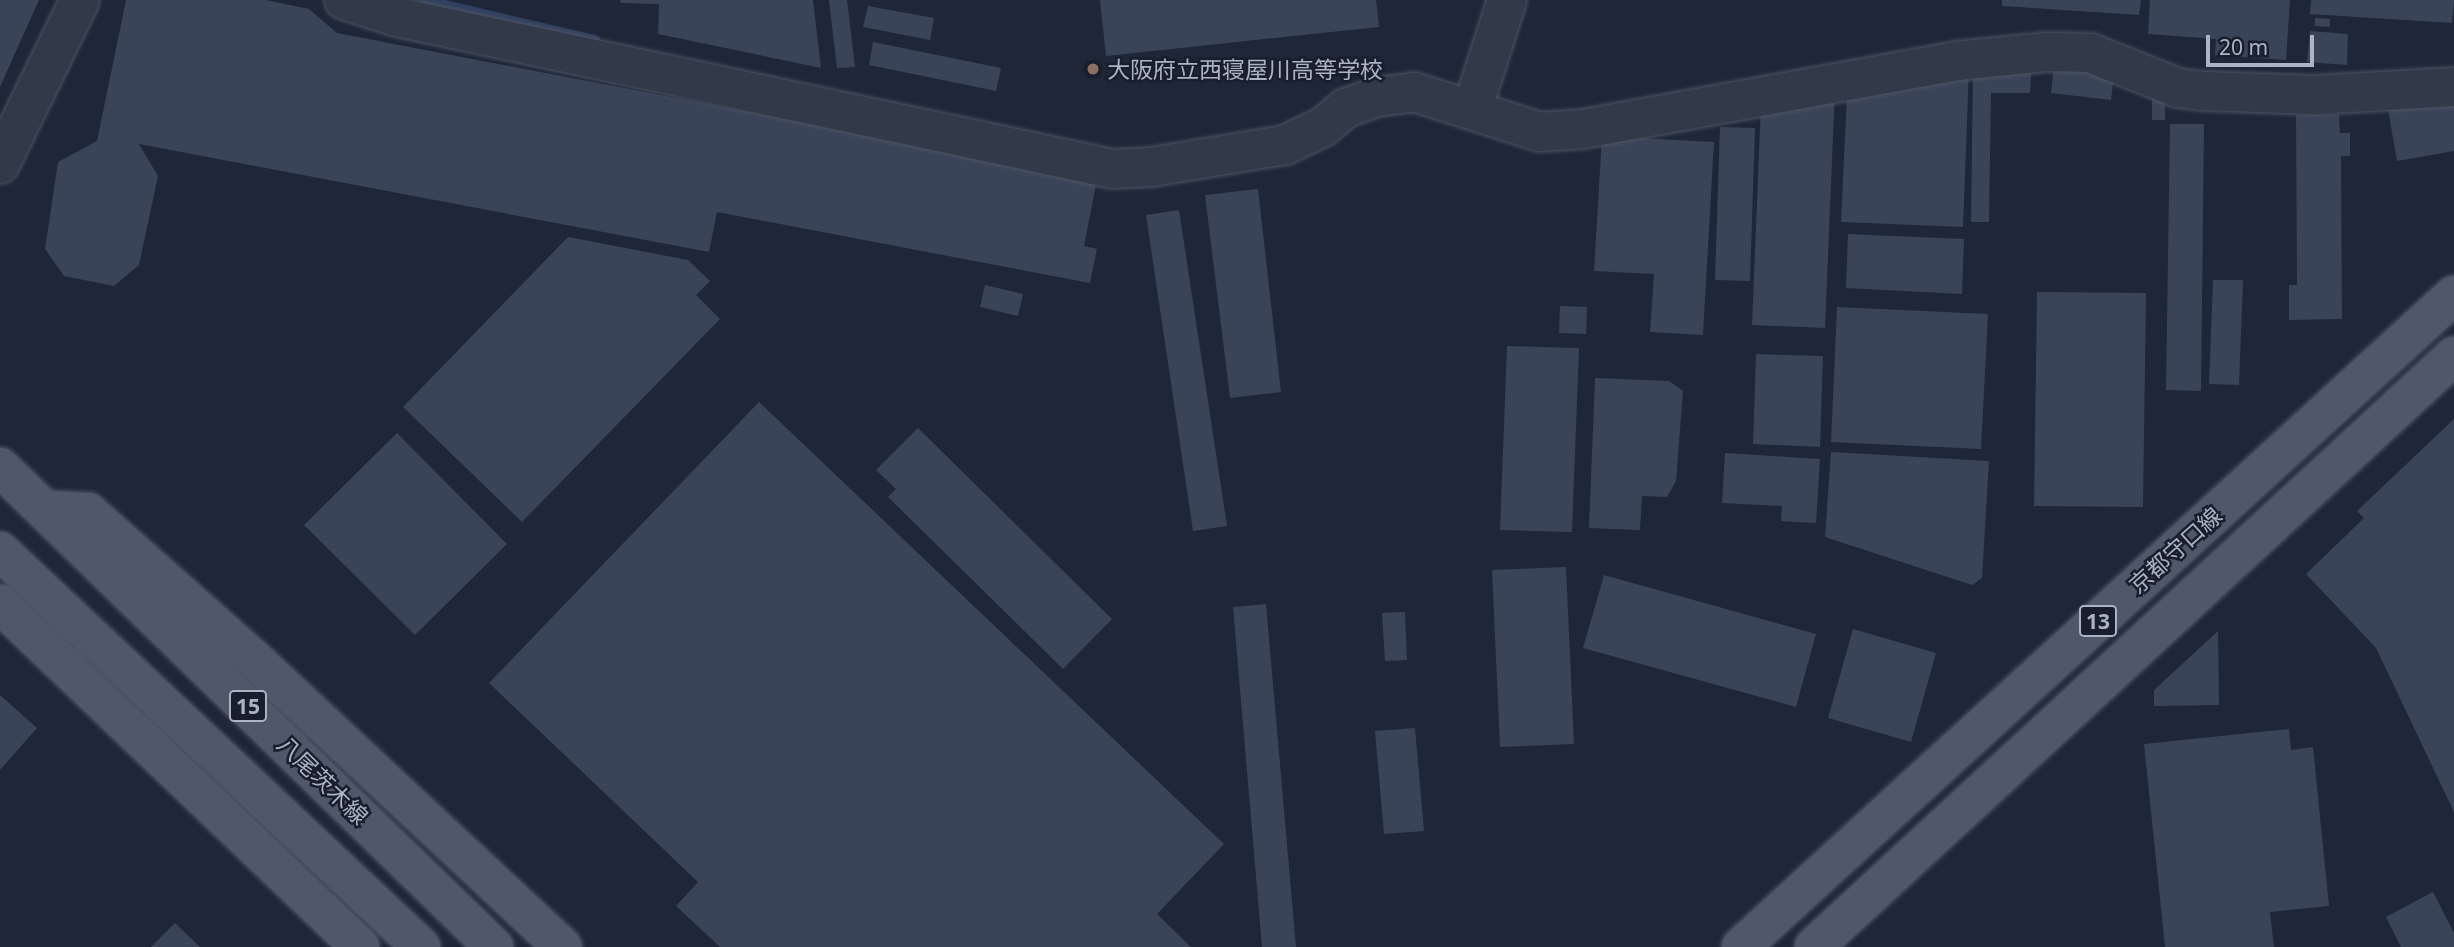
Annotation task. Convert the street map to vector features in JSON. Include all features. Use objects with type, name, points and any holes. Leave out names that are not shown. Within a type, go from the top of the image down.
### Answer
[{"type":"main road","name":"京都守口線","points":[[1741,947],[2454,295]]},
{"type":"main road","name":"京都守口線","points":[[1814,947],[2454,356]]},
{"type":"main road","name":"八尾茨木線","points":[[0,467],[494,947]]},
{"type":"main road","name":"15","points":[[47,510],[88,512],[259,664],[562,947]]},
{"type":"main road","name":"15","points":[[0,551],[421,947]]},
{"type":"main road","points":[[0,604],[360,947]]},
{"type":"street","points":[[0,164],[80,0]]},
{"type":"street","points":[[344,0],[397,17],[1113,169],[1151,167],[1284,145],[1322,127],[1346,108],[1376,97],[1414,92],[1476,99],[1540,132],[1583,129],[1956,61],[2046,52],[2090,53],[2178,88],[2204,91],[2314,95],[2421,91],[2454,87]]},
{"type":"street","points":[[1476,99],[1507,0]]},
{"type":"building","points":[[0,0],[39,0],[0,87]]},
{"type":"building","points":[[126,0],[266,0],[309,9],[337,33],[1097,179],[1084,246],[1097,249],[1090,283],[717,212],[709,252],[139,144],[158,176],[139,265],[114,286],[64,276],[45,249],[58,162],[97,141]]},
{"type":"building","points":[[620,0],[813,0],[821,68],[658,34],[659,4],[621,3]]},
{"type":"building","points":[[829,0],[847,0],[855,67],[837,68]]},
{"type":"building","points":[[1100,0],[1376,0],[1379,27],[1106,56]]},
{"type":"building","points":[[2002,0],[2141,0],[2139,15],[2002,6]]},
{"type":"building","points":[[2150,0],[2290,0],[2286,60],[2215,55],[2216,39],[2148,34]]},
{"type":"building","points":[[2311,0],[2454,0],[2452,23],[2310,14]]},
{"type":"building","points":[[868,6],[934,18],[930,40],[863,27]]},
{"type":"building","points":[[2315,18],[2330,19],[2330,27],[2315,26]]},
{"type":"building","points":[[2310,31],[2348,34],[2347,65],[2307,62]]},
{"type":"building","points":[[873,42],[1001,68],[996,91],[869,65]]},
{"type":"building","points":[[2032,60],[2030,93],[1991,93],[1989,222],[1971,222],[1973,68]]},
{"type":"building","points":[[2054,66],[2114,74],[2111,100],[2051,93]]},
{"type":"building","points":[[1969,69],[1963,227],[1841,222],[1847,95]]},
{"type":"building","points":[[1835,89],[1825,328],[1752,325],[1761,104]]},
{"type":"building","points":[[2152,90],[2165,90],[2165,120],[2152,120]]},
{"type":"building","points":[[2454,92],[2454,151],[2397,161],[2387,104]]},
{"type":"building","points":[[2296,115],[2339,115],[2340,133],[2350,133],[2350,156],[2341,156],[2342,319],[2289,320],[2289,285],[2297,285]]},
{"type":"building","points":[[2170,124],[2204,124],[2201,391],[2166,390]]},
{"type":"building","points":[[1720,127],[1755,128],[1750,281],[1715,280]]},
{"type":"building","points":[[1602,136],[1714,142],[1703,335],[1650,332],[1654,274],[1594,271]]},
{"type":"building","points":[[1258,189],[1281,392],[1230,398],[1205,195]]},
{"type":"building","points":[[1179,210],[1227,526],[1193,531],[1146,215]]},
{"type":"building","points":[[1848,234],[1964,239],[1962,294],[1846,288]]},
{"type":"building","points":[[568,237],[688,260],[710,281],[696,295],[720,319],[522,522],[403,407]]},
{"type":"building","points":[[2213,280],[2243,280],[2239,385],[2209,384]]},
{"type":"building","points":[[985,285],[1023,294],[1018,316],[980,307]]},
{"type":"building","points":[[2037,292],[2146,293],[2143,507],[2034,506]]},
{"type":"building","points":[[1560,306],[1587,307],[1586,334],[1559,333]]},
{"type":"building","points":[[1837,307],[1988,314],[1981,449],[1831,442]]},
{"type":"building","points":[[1507,346],[1579,348],[1572,532],[1500,530]]},
{"type":"building","points":[[1756,354],[1823,356],[1820,447],[1753,444]]},
{"type":"building","points":[[1595,378],[1669,381],[1683,391],[1676,481],[1667,497],[1642,496],[1640,530],[1589,528]]},
{"type":"building","points":[[759,402],[1224,844],[1157,914],[1191,947],[720,947],[676,906],[698,882],[489,683]]},
{"type":"building","points":[[2454,419],[2454,812],[2376,648],[2306,574],[2364,518],[2357,511]]},
{"type":"building","points":[[918,428],[1112,619],[1063,669],[888,497],[896,489],[876,470]]},
{"type":"building","points":[[397,433],[507,544],[415,635],[304,525]]},
{"type":"building","points":[[1831,452],[1989,461],[1982,578],[1972,585],[1825,537]]},
{"type":"building","points":[[1725,453],[1820,459],[1816,523],[1781,521],[1782,506],[1722,503]]},
{"type":"building","points":[[1566,567],[1574,744],[1500,747],[1492,570]]},
{"type":"building","points":[[1604,575],[1816,634],[1796,707],[1583,648]]},
{"type":"building","points":[[1266,604],[1296,947],[1262,947],[1233,607]]},
{"type":"building","points":[[1405,612],[1407,660],[1385,661],[1382,613]]},
{"type":"building","points":[[1853,629],[1936,653],[1911,742],[1828,718]]},
{"type":"building","points":[[2218,631],[2219,705],[2154,706],[2154,690]]},
{"type":"building","points":[[0,695],[37,728],[0,770]]},
{"type":"building","points":[[1415,728],[1424,831],[1384,834],[1375,731]]},
{"type":"building","points":[[2289,729],[2291,750],[2313,747],[2329,906],[2270,912],[2274,947],[2165,947],[2144,744]]},
{"type":"building","points":[[2433,892],[2454,933],[2454,947],[2401,947],[2386,917]]},
{"type":"building","points":[[175,923],[200,947],[151,947]]},
{"type":"waterway","points":[[423,0],[595,40]]},
{"type":"place","name":"大阪府立西寝屋川高等学校","points":[[1093,69]]}]
